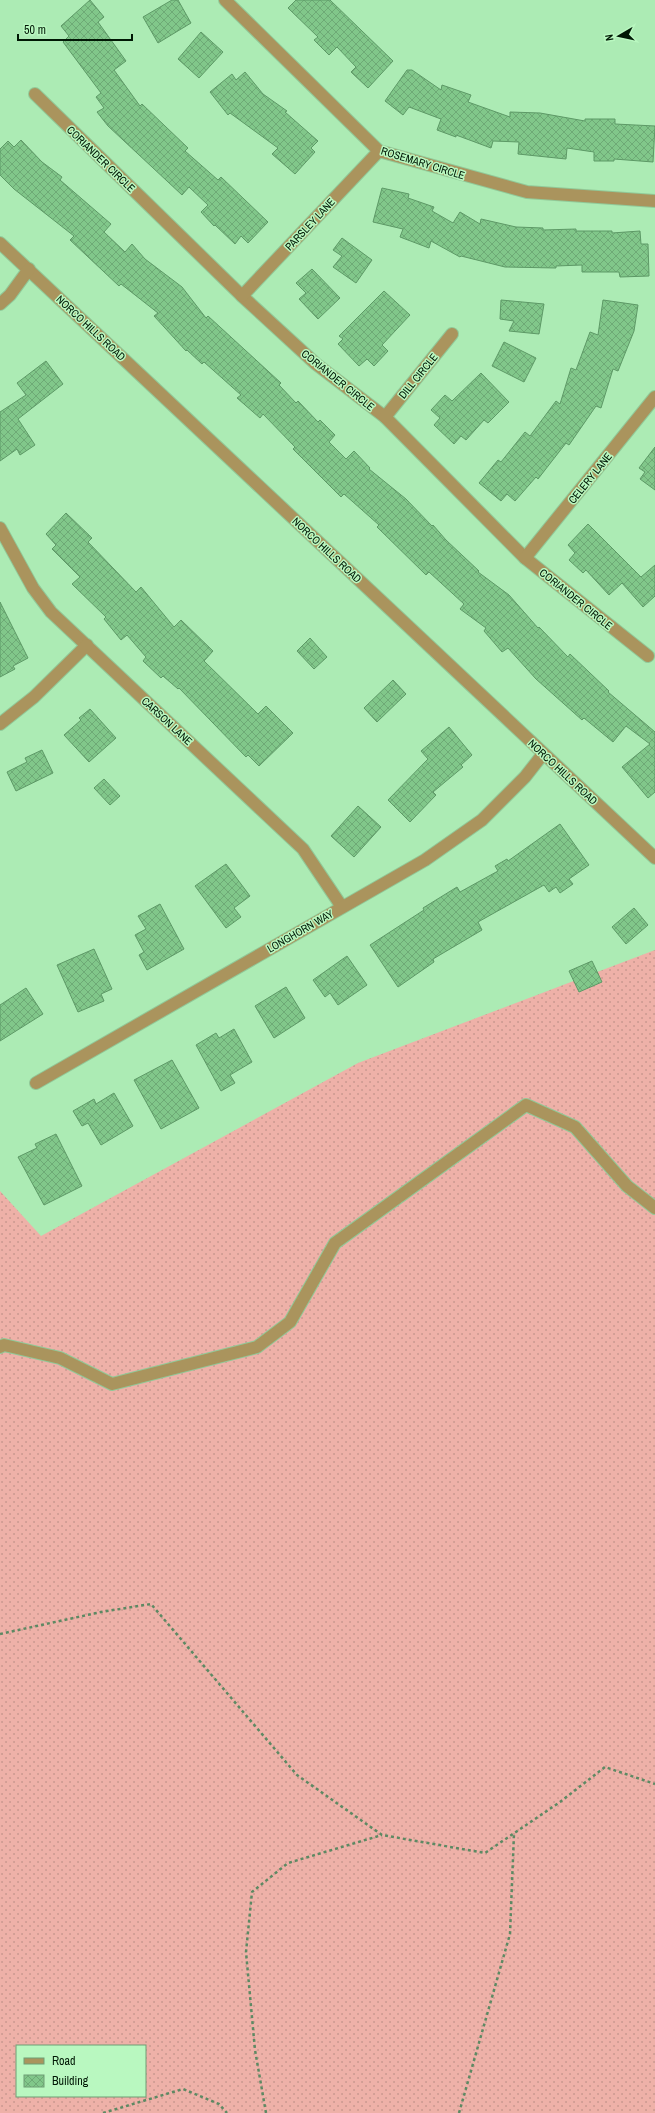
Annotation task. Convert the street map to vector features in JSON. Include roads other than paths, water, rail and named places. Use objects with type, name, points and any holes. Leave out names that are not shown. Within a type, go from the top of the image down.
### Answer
[{"type":"street","name":"ROSEMARY CIRCLE","points":[[225,0],[379,151],[527,192],[655,201]]},
{"type":"street","name":"CORIANDER CIRCLE","points":[[34,94],[242,296],[316,364],[385,417],[525,558],[648,656]]},
{"type":"street","name":"PARSLEY LANE","points":[[242,296],[379,151]]},
{"type":"street","name":"NORCO HILLS ROAD","points":[[0,242],[655,858]]},
{"type":"street","points":[[0,304],[29,270]]},
{"type":"street","name":"DILL CIRCLE","points":[[385,417],[452,334]]},
{"type":"street","name":"CELERY LANE","points":[[525,558],[655,397]]},
{"type":"street","name":"CARSON LANE","points":[[0,528],[33,588],[52,612],[303,849],[342,907]]},
{"type":"street","points":[[0,724],[34,697],[87,645]]},
{"type":"street","name":"LONGHORN WAY","points":[[36,1083],[425,860],[482,820],[525,777],[543,754]]},
{"type":"street","points":[[0,1347],[4,1345],[60,1358],[112,1384],[257,1347],[290,1322],[335,1243],[526,1105],[575,1126],[627,1186],[655,1208]]}]
